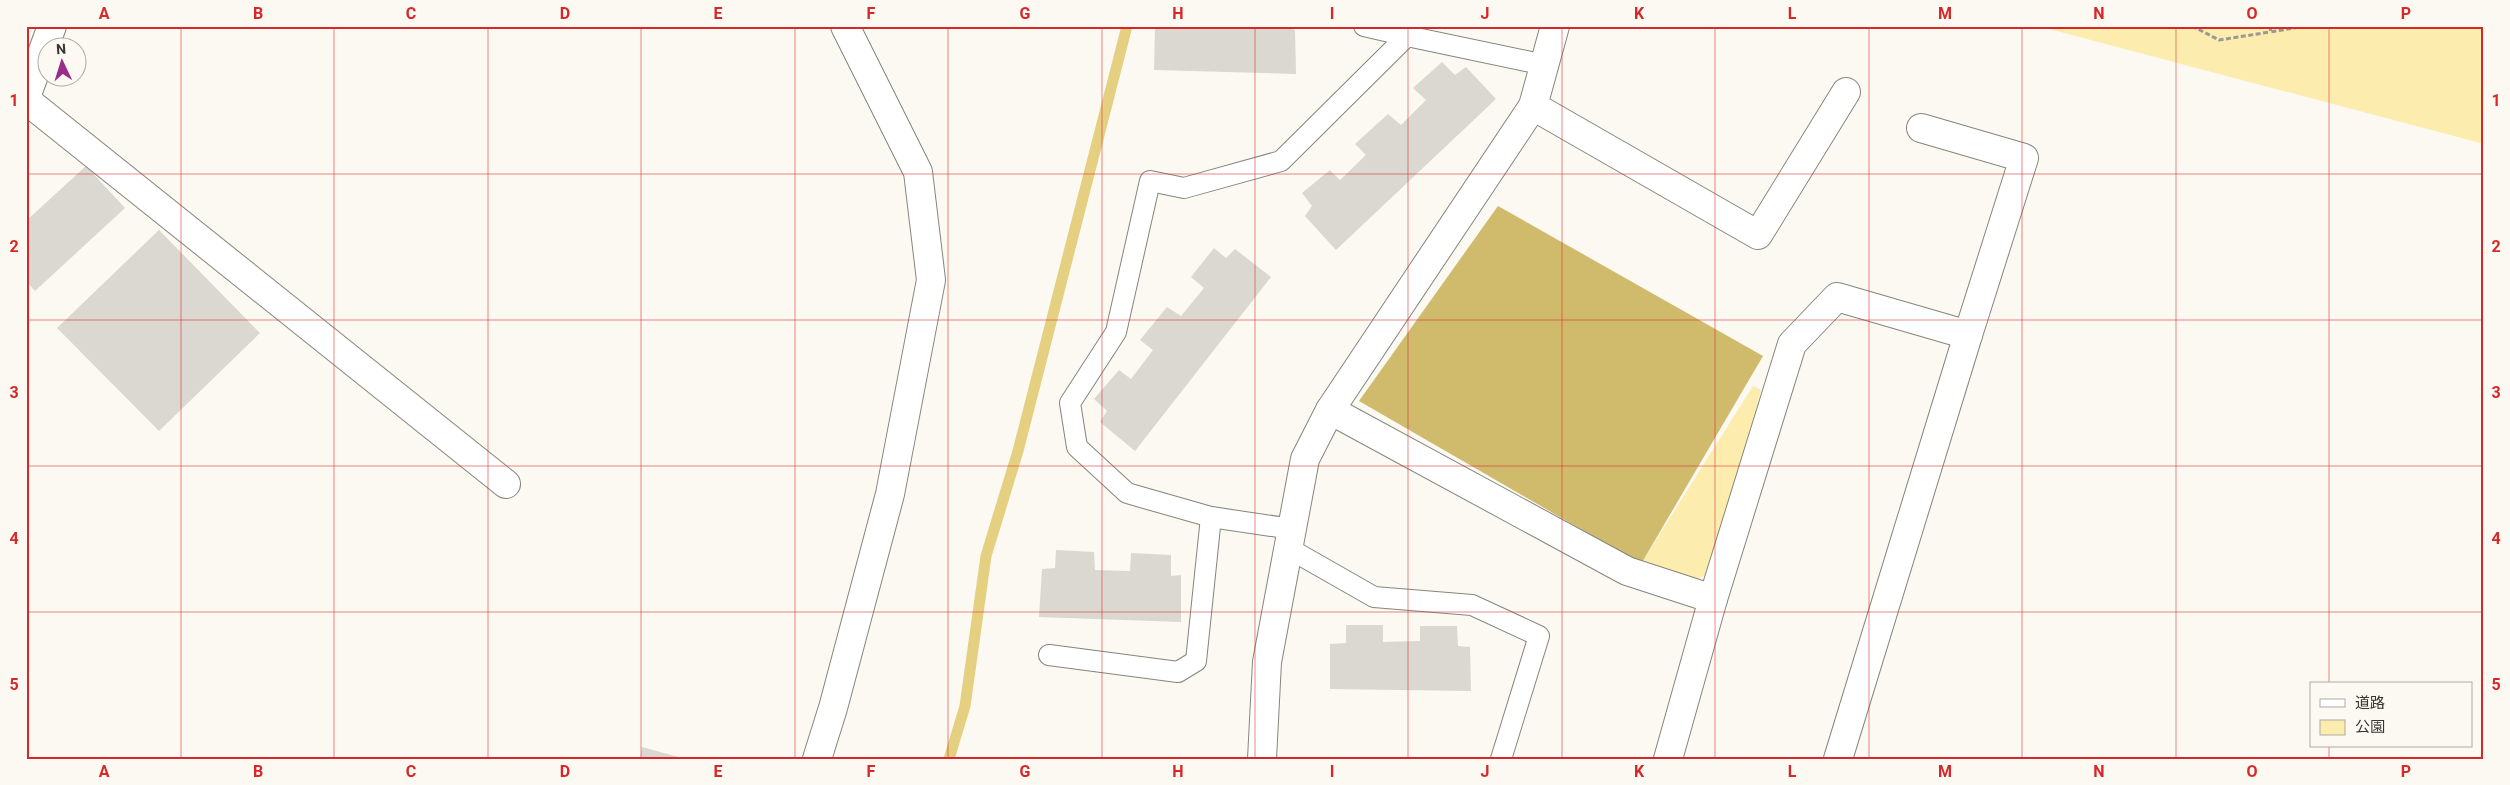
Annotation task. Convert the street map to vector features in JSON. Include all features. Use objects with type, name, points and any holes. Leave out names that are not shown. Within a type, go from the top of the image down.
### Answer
[{"type":"street","points":[[52,26],[26,99],[506,484]]},
{"type":"street","points":[[817,759],[833,708],[890,494],[931,280],[918,172],[845,26]]},
{"type":"street","points":[[1262,759],[1267,662],[1305,459],[1330,410],[1533,106],[1556,26]]},
{"type":"street","points":[[1533,106],[1758,235],[1846,92]]},
{"type":"street","points":[[1838,759],[2024,158],[1921,128]]},
{"type":"street","points":[[1668,759],[1713,599],[1792,344],[1837,297],[1968,335]]},
{"type":"street","points":[[1330,410],[1627,571],[1713,599]]},
{"type":"lane","points":[[1364,26],[1545,65]]},
{"type":"lane","points":[[1407,36],[1281,161],[1184,188],[1150,181],[1116,332],[1070,403],[1077,447],[1127,493],[1290,539],[1374,597],[1472,605],[1539,636],[1501,759]]},
{"type":"lane","points":[[1049,655],[1178,672],[1196,661],[1211,517]]},
{"type":"path","points":[[2080,26],[2087,26]]},
{"type":"path","points":[[2192,26],[2219,40],[2306,26]]},
{"type":"path","points":[[2270,32],[2271,26]]},
{"type":"green space","points":[[2038,26],[2484,26],[2484,144]]},
{"type":"green space","points":[[1753,386],[1761,390],[1712,571],[1690,583],[1641,564]]},
{"type":"shaded area","points":[[1498,206],[1763,356],[1641,564],[1359,401]]},
{"type":"building","points":[[1155,26],[1284,26],[1295,30],[1296,74],[1154,70]]},
{"type":"building","points":[[1442,62],[1455,75],[1466,67],[1496,99],[1336,250],[1305,216],[1312,206],[1302,193],[1330,170],[1340,180],[1366,155],[1355,144],[1388,114],[1401,125],[1426,100],[1413,88]]},
{"type":"building","points":[[86,166],[125,208],[35,291],[26,281],[26,221]]},
{"type":"building","points":[[159,230],[260,333],[159,431],[57,328]]},
{"type":"building","points":[[1214,248],[1226,258],[1235,249],[1271,277],[1135,451],[1100,422],[1107,411],[1094,399],[1119,370],[1131,379],[1153,350],[1140,340],[1167,307],[1181,316],[1204,288],[1191,277]]},
{"type":"building","points":[[1056,550],[1094,552],[1095,570],[1130,571],[1131,553],[1171,555],[1171,576],[1181,575],[1181,622],[1039,617],[1042,569],[1055,568]]},
{"type":"building","points":[[1346,625],[1383,625],[1383,642],[1420,641],[1420,626],[1457,626],[1458,646],[1470,647],[1471,691],[1330,689],[1330,644],[1346,643]]},
{"type":"building","points":[[642,747],[682,758],[682,759],[640,759]]},
{"type":"waterway","points":[[949,759],[965,706],[986,556],[1018,451],[1127,26]]}]
